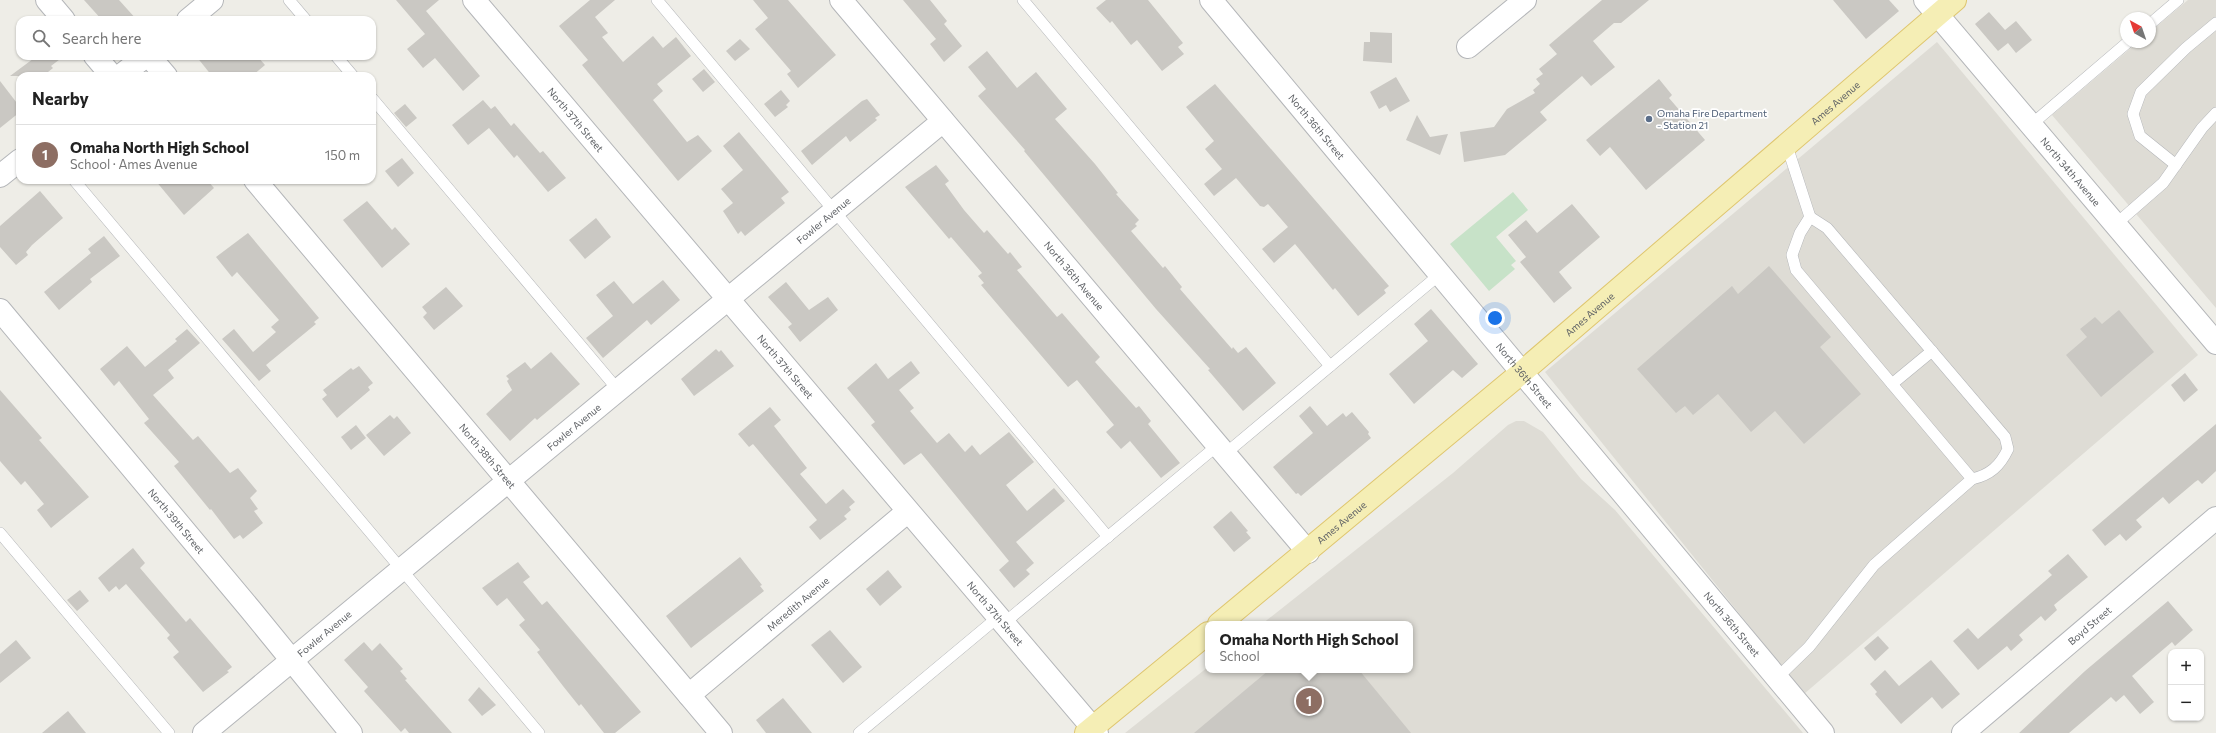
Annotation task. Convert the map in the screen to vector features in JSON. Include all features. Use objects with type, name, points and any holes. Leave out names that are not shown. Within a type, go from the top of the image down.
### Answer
[{"type":"main road","name":"Ames Avenue","points":[[1223,621],[1308,552],[1521,373],[1787,146],[1932,7],[1955,0]]},
{"type":"main road","points":[[1092,731],[1205,636]]},
{"type":"street","points":[[47,0],[61,16]]},
{"type":"street","points":[[193,16],[212,0]]},
{"type":"street","name":"North 37th Street","points":[[474,0],[1092,731]]},
{"type":"street","name":"North 36th Avenue","points":[[841,0],[1308,552]]},
{"type":"street","name":"North 36th Street","points":[[1211,0],[1439,275],[1823,733]]},
{"type":"street","points":[[1468,47],[1523,1]]},
{"type":"street","name":"North 34th Avenue","points":[[1932,7],[2216,343]]},
{"type":"street","points":[[98,60],[109,72]]},
{"type":"street","points":[[125,72],[141,60]]},
{"type":"street","points":[[152,60],[163,72]]},
{"type":"street","name":"Fowler Avenue","points":[[204,733],[508,483],[943,121]]},
{"type":"street","points":[[0,176],[16,163]]},
{"type":"street","name":"North 38th Street","points":[[258,184],[508,483],[721,733]]},
{"type":"street","name":"North 39th Street","points":[[0,310],[351,733]]},
{"type":"street","name":"Meredith Avenue","points":[[688,695],[907,512]]},
{"type":"street","name":"Boyd Street","points":[[1963,733],[2216,518]]},
{"type":"lane","points":[[289,0],[303,16]]},
{"type":"lane","points":[[657,0],[1108,537]]},
{"type":"lane","points":[[1023,0],[1330,366]]},
{"type":"lane","points":[[2156,19],[2178,0]]},
{"type":"lane","points":[[2176,165],[2140,136],[2133,114],[2140,92],[2186,48],[2216,24]]},
{"type":"lane","points":[[2032,124],[2121,48]]},
{"type":"lane","points":[[339,60],[350,72]]},
{"type":"lane","points":[[376,103],[619,391]]},
{"type":"lane","points":[[2116,224],[2163,183],[2202,128],[2216,113]]},
{"type":"lane","points":[[1777,678],[1809,647],[1874,565],[1972,479],[1984,476],[2000,464],[2008,449],[2005,437],[1827,228],[1810,218],[1787,146]]},
{"type":"lane","points":[[77,184],[539,733]]},
{"type":"lane","points":[[1810,218],[1800,233],[1792,255],[1796,270],[1972,479]]},
{"type":"lane","points":[[859,733],[1000,621],[1330,366],[1439,275]]},
{"type":"lane","points":[[1892,384],[1932,351]]},
{"type":"lane","points":[[0,533],[168,733]]},
{"type":"shaded area","points":[[2188,0],[2216,0],[2216,308],[2052,115],[2131,48],[2156,48],[2156,27]]},
{"type":"shaded area","points":[[1937,42],[2198,355],[1804,694],[1545,372]]},
{"type":"shaded area","points":[[1516,421],[1524,421],[1543,432],[1581,479],[1615,510],[1803,733],[1125,733],[1205,669],[1205,673],[1413,673],[1413,621],[1266,621],[1453,473],[1508,425]]},
{"type":"green space","points":[[1513,192],[1528,210],[1496,237],[1516,261],[1511,265],[1515,269],[1489,291],[1450,244]]},
{"type":"building","points":[[84,0],[119,0],[133,16],[98,16]]},
{"type":"building","points":[[396,0],[439,0],[426,11],[480,76],[463,91],[435,58],[423,68],[407,49],[425,34]]},
{"type":"building","points":[[590,0],[615,0],[595,17],[608,33],[602,37],[623,62],[653,36],[663,48],[676,37],[691,56],[657,84],[663,91],[653,100],[687,142],[698,135],[712,151],[678,181],[582,65],[588,60],[559,26]]},
{"type":"building","points":[[753,0],[788,0],[836,55],[798,88],[787,74],[791,71],[755,29],[768,18]]},
{"type":"building","points":[[903,0],[930,0],[947,21],[944,24],[962,46],[944,62],[930,44],[936,39]]},
{"type":"building","points":[[1106,0],[1148,0],[1183,43],[1178,47],[1184,54],[1162,71],[1137,40],[1131,45],[1112,21],[1110,23],[1096,8]]},
{"type":"building","points":[[1602,0],[1649,0],[1621,23],[1614,23],[1593,41],[1615,67],[1591,86],[1582,76],[1540,112],[1547,120],[1505,155],[1464,162],[1460,132],[1494,127],[1507,109],[1535,93],[1533,90],[1540,84],[1536,79],[1543,74],[1539,69],[1557,54],[1549,45]]},
{"type":"building","points":[[1833,0],[1889,0],[1899,11],[1866,39]]},
{"type":"building","points":[[1989,12],[2005,30],[2016,21],[2032,40],[2016,53],[2008,43],[1998,51],[1975,24]]},
{"type":"building","points":[[1370,32],[1392,33],[1392,63],[1363,61],[1364,42],[1370,42]]},
{"type":"building","points":[[740,39],[750,49],[735,61],[726,51]]},
{"type":"building","points":[[987,51],[1017,88],[1036,72],[1067,109],[1055,119],[1095,164],[1118,193],[1116,194],[1139,220],[1135,224],[1137,226],[1131,231],[1163,268],[1165,266],[1182,287],[1180,289],[1232,349],[1233,347],[1238,353],[1246,347],[1276,383],[1243,411],[1208,370],[1210,369],[1156,309],[1024,151],[1025,150],[978,96],[986,89],[968,67]]},
{"type":"building","points":[[32,60],[59,60],[51,66],[53,68],[48,72],[16,72],[16,76],[10,76]]},
{"type":"building","points":[[199,60],[261,60],[265,65],[257,72],[209,72]]},
{"type":"building","points":[[704,69],[715,82],[703,92],[692,79]]},
{"type":"building","points":[[1396,77],[1410,101],[1390,112],[1386,105],[1379,109],[1370,92]]},
{"type":"building","name":"Omaha Fire Department - Station 21","points":[[1659,79],[1672,95],[1669,98],[1705,140],[1646,190],[1610,147],[1600,156],[1586,140]]},
{"type":"building","points":[[0,81],[16,102],[16,115],[0,128]]},
{"type":"building","points":[[1215,84],[1389,286],[1384,290],[1386,293],[1358,316],[1335,288],[1333,290],[1295,244],[1274,263],[1262,249],[1288,227],[1268,204],[1264,207],[1260,206],[1236,178],[1214,196],[1204,184],[1222,169],[1205,149],[1214,141],[1186,107]]},
{"type":"building","points":[[781,90],[790,101],[786,105],[788,107],[775,117],[764,104]]},
{"type":"building","points":[[867,99],[880,115],[875,118],[877,120],[850,142],[846,136],[812,165],[801,151],[862,101]]},
{"type":"building","points":[[483,100],[491,109],[495,106],[511,126],[514,123],[540,153],[543,151],[566,178],[548,192],[517,155],[514,158],[489,128],[468,145],[452,125]]},
{"type":"building","points":[[405,104],[417,118],[406,127],[394,113]]},
{"type":"building","points":[[1417,115],[1430,137],[1448,134],[1440,155],[1406,140]]},
{"type":"building","points":[[739,132],[789,192],[781,198],[785,203],[745,236],[741,231],[738,234],[723,211],[733,203],[721,189],[743,170],[723,146]]},
{"type":"building","points":[[402,158],[414,173],[398,187],[385,171]]},
{"type":"building","points":[[936,165],[949,181],[945,184],[964,210],[984,233],[987,230],[1008,254],[1010,252],[1022,267],[1017,270],[1057,317],[1062,313],[1100,357],[1095,362],[1136,408],[1139,406],[1151,421],[1148,424],[1180,463],[1161,478],[1130,441],[1121,449],[1106,432],[1114,425],[1077,380],[1068,387],[981,285],[984,283],[978,276],[982,273],[951,237],[949,239],[905,187]]},
{"type":"building","points":[[158,184],[210,184],[214,188],[184,215]]},
{"type":"building","points":[[40,191],[63,218],[32,245],[26,252],[28,255],[16,265],[0,247],[0,226]]},
{"type":"building","points":[[367,201],[392,230],[395,227],[410,244],[382,268],[343,220]]},
{"type":"building","points":[[1572,204],[1600,237],[1559,272],[1572,288],[1554,303],[1520,262],[1526,257],[1508,235],[1526,220],[1537,233]]},
{"type":"building","points":[[596,218],[611,237],[585,259],[569,240]]},
{"type":"building","points":[[248,233],[319,318],[314,322],[316,324],[266,365],[271,371],[259,381],[222,339],[234,329],[253,352],[276,332],[271,327],[279,320],[237,272],[232,277],[216,257]]},
{"type":"building","points":[[104,236],[120,256],[90,279],[92,282],[59,310],[44,292],[91,253],[88,249]]},
{"type":"building","points":[[1769,266],[1831,337],[1820,347],[1861,394],[1804,444],[1775,411],[1751,432],[1718,394],[1693,415],[1685,406],[1676,413],[1637,369],[1732,286],[1738,294]]},
{"type":"building","points":[[663,280],[680,300],[651,325],[647,320],[603,358],[586,338],[613,316],[596,295],[614,281],[633,304]]},
{"type":"building","points":[[786,282],[809,310],[828,297],[838,310],[800,342],[788,327],[792,324],[768,297]]},
{"type":"building","points":[[446,287],[463,306],[434,330],[423,317],[427,313],[422,307]]},
{"type":"building","points":[[1431,309],[1478,364],[1462,378],[1453,370],[1414,404],[1389,374],[1428,341],[1414,324]]},
{"type":"building","points":[[2119,310],[2154,352],[2101,397],[2066,355],[2087,337],[2080,329],[2095,317],[2102,324]]},
{"type":"building","points":[[187,329],[200,343],[168,370],[174,378],[153,395],[193,440],[198,436],[230,473],[238,468],[257,491],[250,498],[258,509],[254,511],[263,523],[243,539],[240,535],[234,539],[211,509],[210,510],[174,466],[179,462],[144,423],[149,419],[119,381],[114,386],[100,369],[127,346],[145,367],[177,341],[175,339]]},
{"type":"building","points":[[716,349],[719,352],[721,350],[734,366],[694,396],[681,379]]},
{"type":"building","points":[[551,352],[580,384],[537,420],[535,418],[510,441],[486,414],[512,390],[507,381],[509,379],[506,376],[525,362],[531,369]]},
{"type":"building","points":[[911,361],[920,373],[899,390],[914,408],[910,411],[937,443],[949,433],[965,452],[972,445],[980,455],[1009,432],[1034,462],[1006,485],[1027,511],[1054,488],[1065,501],[1016,542],[1034,563],[1026,570],[1030,574],[1014,588],[999,570],[1009,561],[921,453],[904,465],[871,425],[875,422],[847,388],[876,363],[888,379]]},
{"type":"building","points":[[359,366],[373,383],[368,387],[370,390],[337,418],[322,399],[327,395],[323,390],[351,368],[353,370]]},
{"type":"building","points":[[2185,373],[2198,390],[2184,402],[2171,385]]},
{"type":"building","points":[[0,390],[42,438],[39,440],[89,497],[51,528],[37,510],[44,504],[25,481],[21,485],[0,461]]},
{"type":"building","points":[[1310,406],[1327,426],[1343,413],[1346,417],[1352,412],[1369,432],[1368,434],[1371,438],[1301,496],[1298,493],[1296,494],[1273,467],[1313,433],[1299,416]]},
{"type":"building","points":[[770,407],[781,420],[774,426],[807,468],[800,474],[826,504],[843,489],[855,502],[849,507],[851,510],[844,516],[847,519],[820,540],[809,527],[817,520],[753,444],[749,447],[738,434]]},
{"type":"building","points":[[390,415],[394,419],[397,416],[411,433],[384,456],[366,435]]},
{"type":"building","points":[[2216,424],[2216,471],[2202,484],[2198,480],[2195,482],[2169,504],[2163,497],[2136,520],[2142,527],[2126,541],[2120,534],[2105,546],[2092,530]]},
{"type":"building","points":[[356,425],[366,438],[351,450],[341,437]]},
{"type":"building","points":[[1231,511],[1248,531],[1246,532],[1251,538],[1234,552],[1213,527]]},
{"type":"building","points":[[133,548],[145,563],[140,568],[186,622],[190,618],[232,667],[227,671],[229,672],[203,692],[173,657],[179,652],[167,638],[170,635],[126,584],[119,590],[116,586],[109,592],[98,578]]},
{"type":"building","points":[[2068,554],[2088,577],[2054,605],[2057,610],[2045,621],[2041,616],[2019,635],[2023,640],[2011,651],[2007,646],[1978,670],[1953,641],[1968,628],[1978,639],[2052,575],[2048,571]]},
{"type":"building","points":[[740,557],[762,585],[760,586],[764,591],[691,648],[666,616]]},
{"type":"building","points":[[518,562],[530,577],[523,582],[542,605],[547,601],[641,712],[615,733],[604,733],[581,704],[579,706],[563,686],[537,652],[540,650],[519,625],[525,620],[507,598],[497,606],[482,588]]},
{"type":"building","points":[[888,570],[902,587],[880,606],[866,589]]},
{"type":"building","points":[[80,590],[89,601],[77,611],[67,600]]},
{"type":"building","points":[[2168,601],[2193,630],[2175,646],[2172,642],[2132,676],[2154,702],[2140,714],[2124,695],[2116,702],[2111,697],[2069,733],[2019,733],[2085,671]]},
{"type":"building","points":[[830,630],[862,667],[843,683],[811,645]]},
{"type":"building","points":[[1878,636],[1889,648],[1875,661],[1864,648]]},
{"type":"building","points":[[16,640],[31,658],[0,683],[0,654]]},
{"type":"building","points":[[364,642],[372,651],[380,643],[403,669],[400,671],[407,679],[405,680],[452,733],[409,733],[405,728],[401,732],[364,691],[368,687],[344,660]]},
{"type":"building","points":[[1931,660],[1960,694],[1942,709],[1932,697],[1901,724],[1875,694],[1877,692],[1870,684],[1885,670],[1899,686]]},
{"type":"building","points":[[1265,673],[1361,673],[1411,733],[1194,733]]},
{"type":"building","points":[[479,687],[496,705],[482,716],[468,700]]},
{"type":"building","points":[[783,698],[812,733],[766,733],[756,720]]},
{"type":"building","points":[[68,711],[86,733],[42,733]]},
{"type":"place","name":"Omaha Fire Department - Station 21","points":[[1649,119]]},
{"type":"place","name":"Omaha North High School","points":[[1309,701]]}]
